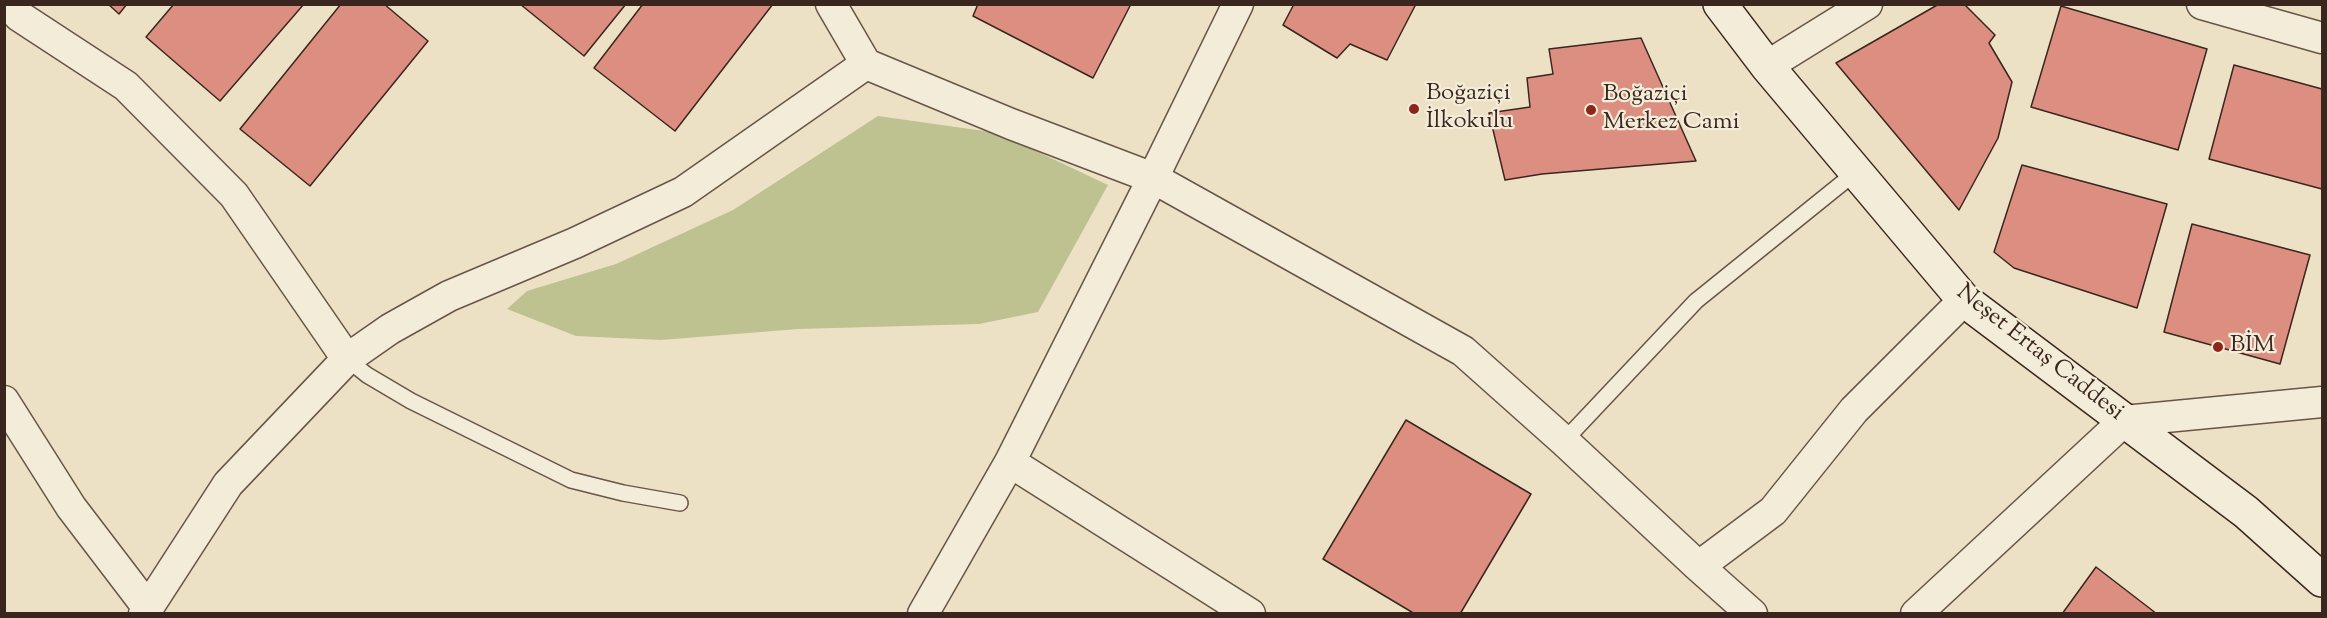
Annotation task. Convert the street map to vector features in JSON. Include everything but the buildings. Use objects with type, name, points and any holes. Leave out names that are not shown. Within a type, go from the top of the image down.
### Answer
[{"type":"main road","name":"Neşet Ertaş Caddesi","points":[[1721,6],[1767,66],[1964,300],[2246,512],[2322,580]]},
{"type":"street","points":[[9,4],[19,16],[126,86],[234,195],[347,359]]},
{"type":"street","points":[[831,4],[866,64],[1011,124],[1153,178],[1463,351],[1752,614]]},
{"type":"street","points":[[923,614],[1010,462],[1238,4]]},
{"type":"street","points":[[1767,66],[1867,4]]},
{"type":"street","points":[[2202,4],[2322,38]]},
{"type":"street","points":[[4,401],[71,507],[146,611],[228,484],[347,359],[390,329],[448,296],[575,243],[683,192],[866,64]]},
{"type":"street","points":[[1697,566],[1773,511],[1854,410],[1964,300]]},
{"type":"street","points":[[1916,614],[2124,421],[2322,402]]},
{"type":"street","points":[[1010,462],[1250,614]]},
{"type":"lane","points":[[1564,441],[1696,301],[1856,172]]},
{"type":"lane","points":[[347,359],[367,375],[403,397],[571,480],[680,504]]},
{"type":"green space","points":[[878,116],[998,133],[1108,185],[1038,312],[979,324],[798,329],[661,340],[576,336],[507,309],[527,291],[616,264],[733,210]]},
{"type":"place","name":"Boğaziçi İlkokulu","points":[[1414,109]]},
{"type":"place","name":"Boğaziçi Merkez Cami","points":[[1591,110]]},
{"type":"place","name":"BİM","points":[[2218,347]]}]
